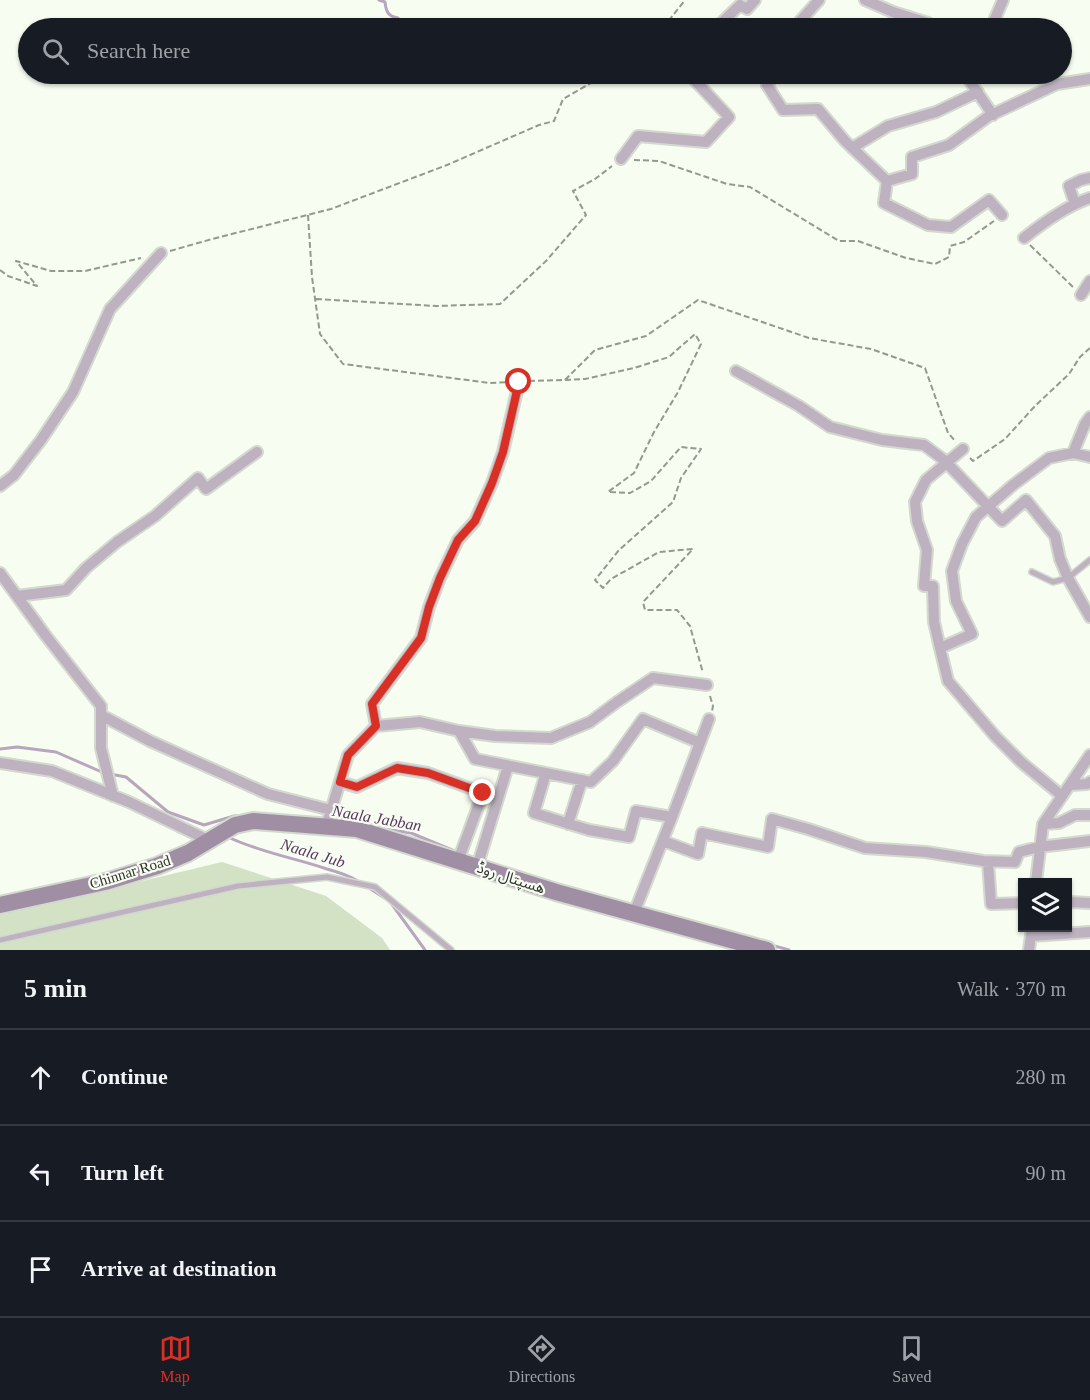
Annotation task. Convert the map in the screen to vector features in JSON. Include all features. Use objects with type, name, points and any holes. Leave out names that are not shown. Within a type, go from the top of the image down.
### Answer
[{"type":"main road","name":"ھسپتال روڈ","points":[[253,821],[357,829],[460,856],[556,892],[767,950]]},
{"type":"main road","name":"Chinnar Road","points":[[0,905],[105,882],[147,869],[188,853],[235,825],[253,821]]},
{"type":"street","points":[[726,18],[740,5],[747,9],[755,0]]},
{"type":"street","points":[[803,18],[819,0]]},
{"type":"street","points":[[865,0],[912,18]]},
{"type":"street","points":[[995,18],[1003,0]]},
{"type":"street","points":[[1072,82],[1090,79]]},
{"type":"street","points":[[621,159],[638,136],[706,142],[729,117],[698,84]]},
{"type":"street","points":[[767,84],[783,110],[818,109],[852,148],[887,181]]},
{"type":"street","points":[[972,84],[993,115]]},
{"type":"street","points":[[887,181],[912,174],[912,157],[949,145],[993,115],[1057,84]]},
{"type":"street","points":[[852,148],[888,126],[936,112],[978,92]]},
{"type":"street","points":[[1076,204],[1069,186],[1090,178]]},
{"type":"street","points":[[887,181],[884,203],[928,225],[951,226],[989,200],[1002,215]]},
{"type":"street","points":[[1024,238],[1040,225],[1090,198]]},
{"type":"street","points":[[0,486],[14,475],[73,393],[110,309],[161,253]]},
{"type":"street","points":[[1081,295],[1090,281]]},
{"type":"street","points":[[736,371],[799,406],[830,427],[882,440],[924,446],[947,462],[1002,521],[1026,500],[1055,536],[1060,559],[1068,579],[1090,617]]},
{"type":"street","points":[[376,726],[372,704],[421,638],[440,578],[458,540],[475,521],[492,483],[503,452],[519,382]]},
{"type":"street","points":[[1073,453],[1084,424],[1090,417]]},
{"type":"street","points":[[963,449],[926,480],[915,502],[917,521],[927,550],[924,586],[933,586],[934,622],[948,681],[1002,742],[1062,796]]},
{"type":"street","points":[[17,596],[66,590],[86,568],[117,542],[155,516],[198,478],[206,489],[257,452]]},
{"type":"street","points":[[940,648],[972,634],[956,601],[952,571],[962,544],[976,517],[1049,458],[1073,453],[1090,457]]},
{"type":"street","points":[[2,581],[17,596],[101,706],[101,748],[112,796]]},
{"type":"street","points":[[326,827],[348,755],[376,726],[420,722],[495,736],[551,738],[590,722],[653,678],[707,685]]},
{"type":"street","points":[[101,715],[150,741],[268,794],[331,810]]},
{"type":"street","points":[[459,731],[475,759],[591,782],[613,761],[643,719],[700,743]]},
{"type":"street","points":[[634,913],[709,719]]},
{"type":"street","points":[[1036,878],[1042,824],[1090,755]]},
{"type":"street","points":[[0,763],[51,771],[208,840]]},
{"type":"street","points":[[478,862],[508,766]]},
{"type":"street","points":[[340,782],[357,787],[397,768],[428,773],[483,793],[460,856]]},
{"type":"street","points":[[546,773],[534,813],[589,830],[629,837],[636,811],[672,817]]},
{"type":"street","points":[[568,824],[582,780]]},
{"type":"street","points":[[1070,785],[1090,782]]},
{"type":"street","points":[[1042,824],[1059,823],[1075,815],[1088,813]]},
{"type":"street","points":[[663,840],[698,854],[702,833],[768,847],[772,819],[865,848],[926,852],[988,862],[1015,862],[1019,852],[1090,841]]},
{"type":"street","points":[[988,862],[991,904],[1018,903]]},
{"type":"street","points":[[1072,902],[1090,903]]},
{"type":"street","points":[[1029,950],[1031,932]]},
{"type":"street","points":[[1072,932],[1090,932]]},
{"type":"lane","points":[[1032,572],[1053,582],[1068,579],[1090,560]]},
{"type":"lane","points":[[0,940],[238,886],[327,877],[375,887],[451,950]]},
{"type":"path","points":[[671,18],[685,0]]},
{"type":"path","points":[[0,270],[8,276],[36,286],[16,261],[51,271],[85,271],[331,209],[554,121],[563,99],[589,84]]},
{"type":"path","points":[[315,299],[436,306],[500,304],[546,261],[586,215],[573,191],[595,179],[621,159],[659,160],[727,184],[750,187],[839,241],[858,241],[906,258],[935,264],[949,257],[950,246],[964,242],[1002,215]]},
{"type":"path","points":[[308,215],[312,277],[320,334],[343,364],[490,383],[585,380],[669,357],[695,334],[700,344],[678,392],[654,432],[634,473],[608,492],[630,493],[651,481],[681,447],[700,449],[681,478],[673,502],[620,550],[595,580],[603,588],[611,579],[659,552],[693,549],[643,602],[645,610],[677,610],[690,626],[713,706],[709,719]]},
{"type":"path","points":[[1024,238],[1081,295]]},
{"type":"path","points":[[566,380],[594,350],[645,336],[698,300],[809,338],[871,349],[925,368],[948,432],[973,461],[1005,439],[1069,374],[1080,357],[1090,348]]},
{"type":"green space","points":[[222,862],[326,896],[382,938],[390,950],[0,950],[0,915]]},
{"type":"waterway","points":[[379,0],[385,2],[388,13],[398,18]]},
{"type":"waterway","name":"Naala Jabban","points":[[0,749],[17,747],[56,752],[104,773]]},
{"type":"waterway","name":"Naala Jabban","points":[[110,774],[126,777],[168,812],[204,825],[240,816]]},
{"type":"waterway","name":"Naala Jabban","points":[[378,828],[411,833],[457,852]]},
{"type":"waterway","name":"Naala Jub","points":[[228,837],[358,881]]},
{"type":"waterway","name":"Naala Jub","points":[[366,886],[386,899]]},
{"type":"waterway","name":"Naala Jub","points":[[391,903],[425,950]]},
{"type":"waterway","name":"Naala Jabban","points":[[771,945],[789,950]]},
{"type":"route","points":[[483,793],[428,773],[397,768],[357,787],[340,782],[348,755],[376,726],[372,704],[421,638],[440,578],[458,540],[475,521],[503,452],[519,382]]}]
